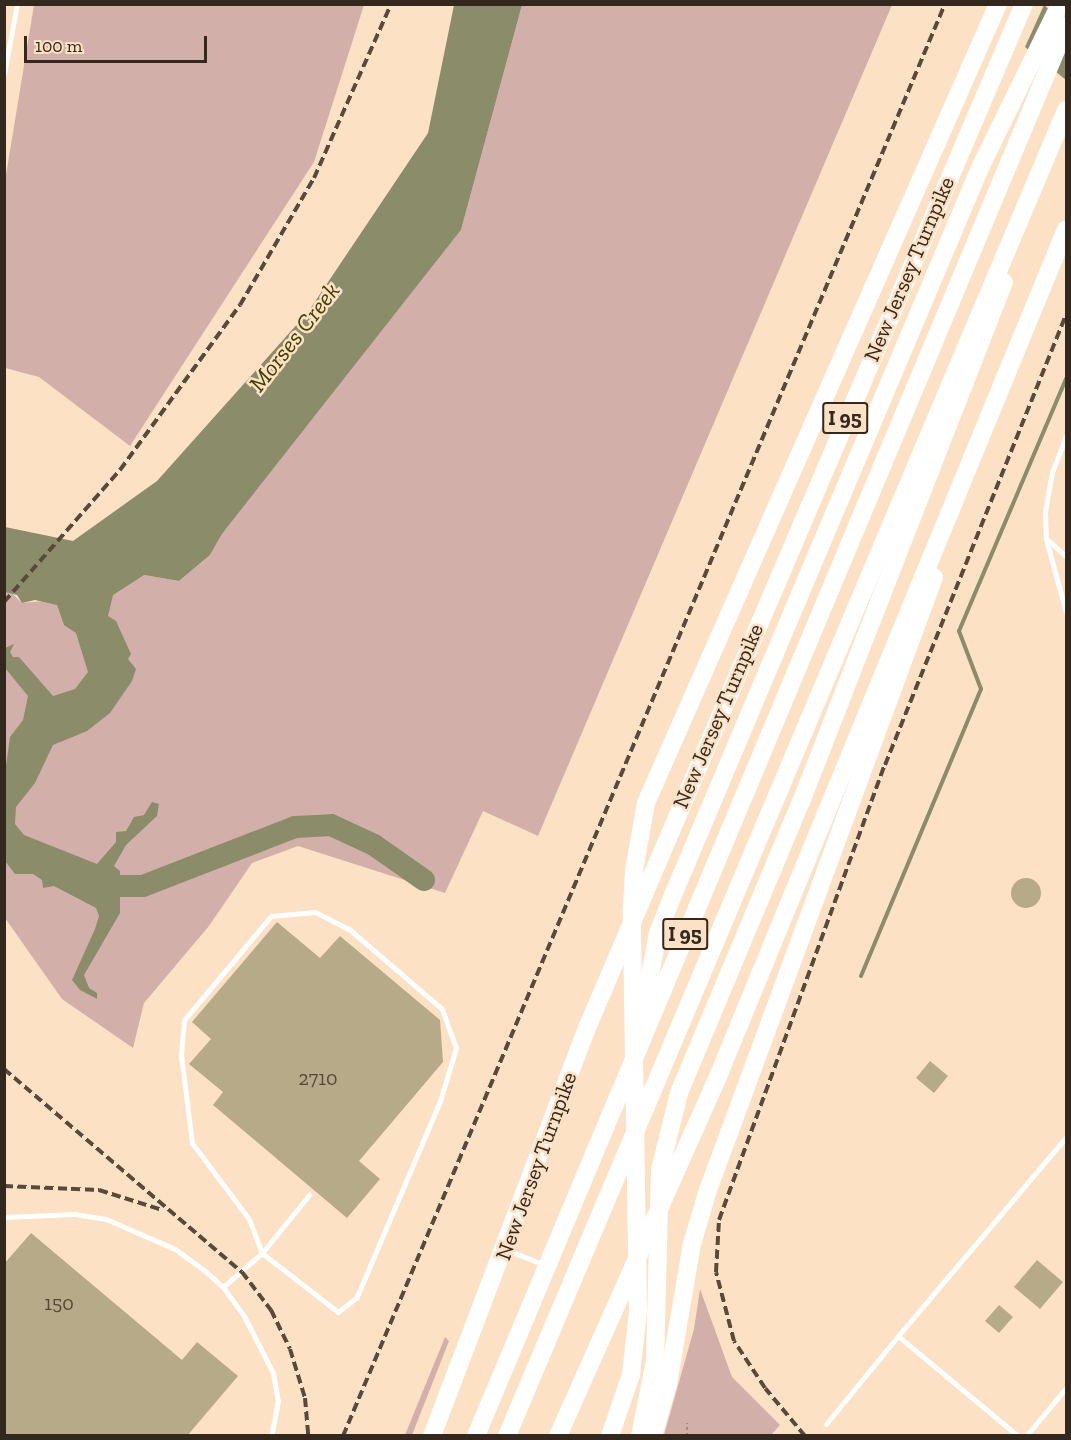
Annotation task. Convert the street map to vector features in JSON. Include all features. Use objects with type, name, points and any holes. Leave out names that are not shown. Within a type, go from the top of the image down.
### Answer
[{"type":"highway","points":[[610,1436],[631,1375],[638,1312],[632,908],[634,871],[646,803],[998,4]]},
{"type":"highway","name":"New Jersey Turnpike","points":[[432,1436],[505,1250],[587,1028],[1024,4]]},
{"type":"highway","points":[[636,1100],[644,1005],[658,933],[980,168],[1060,4]]},
{"type":"highway","name":"New Jersey Turnpike","points":[[476,1436],[1066,27]]},
{"type":"highway","name":"I 95","points":[[507,1436],[931,447],[1008,247],[1066,110]]},
{"type":"highway","points":[[558,1436],[706,1104],[1066,229]]},
{"type":"highway","points":[[640,1436],[653,1380],[656,1210],[660,1170],[679,1094],[801,802],[931,447]]},
{"type":"highway","points":[[653,1436],[668,1384],[692,1244],[708,1190],[871,755],[971,464]]},
{"type":"lane","points":[[4,74],[17,4]]},
{"type":"lane","points":[[1066,436],[1046,501],[1046,539],[1066,612]]},
{"type":"lane","points":[[1046,539],[1066,555]]},
{"type":"lane","points":[[315,912],[349,929],[442,1009],[456,1048],[440,1101],[357,1297],[338,1312],[262,1253],[249,1219],[192,1143],[181,1055],[184,1020],[271,916],[315,912]]},
{"type":"lane","points":[[826,1424],[1066,1137]]},
{"type":"lane","points":[[223,1287],[262,1253],[309,1195]]},
{"type":"lane","points":[[4,1217],[74,1215],[106,1220],[175,1249],[223,1287],[262,1345],[273,1373],[278,1418],[271,1436]]},
{"type":"lane","points":[[505,1250],[548,1266]]},
{"type":"lane","points":[[898,1336],[1018,1436]]},
{"type":"lane","points":[[1026,1436],[1066,1388]]},
{"type":"path","points":[[687,1423],[687,1436]]},
{"type":"shaded area","points":[[34,5],[364,5],[314,162],[130,446],[39,377],[5,368],[5,181]]},
{"type":"shaded area","points":[[522,5],[892,5],[538,836],[483,811],[445,893],[298,846],[252,863],[209,926],[144,1003],[133,1048],[62,999],[5,918],[4,592],[9,590],[22,603],[44,601],[144,575],[179,581],[210,555],[222,534],[461,230]]},
{"type":"shaded area","points":[[700,1289],[732,1377],[780,1425],[771,1435],[664,1435],[694,1329]]},
{"type":"shaded area","points":[[445,1337],[449,1341],[412,1435],[405,1435]]},
{"type":"water","name":"Morses Creek","points":[[454,5],[522,5],[461,230],[222,534],[210,555],[179,581],[144,575],[113,595],[108,616],[116,621],[131,654],[128,659],[136,669],[132,681],[110,713],[87,731],[53,745],[35,783],[16,807],[15,824],[24,835],[97,864],[116,842],[116,832],[126,831],[134,817],[144,815],[152,802],[159,804],[157,816],[126,845],[114,866],[120,871],[120,913],[84,975],[89,988],[97,993],[97,999],[80,990],[72,980],[95,929],[99,916],[96,908],[54,886],[43,888],[42,880],[33,874],[15,874],[5,861],[5,773],[10,737],[23,720],[28,696],[5,668],[5,648],[14,644],[10,652],[13,657],[19,657],[53,696],[75,689],[88,672],[76,633],[64,625],[57,605],[35,600],[22,603],[17,595],[5,592],[5,527],[73,541],[157,481],[308,312],[428,133]]},
{"type":"water","points":[[1044,5],[1066,25],[1066,80],[1025,47]]},
{"type":"building","points":[[1026,878],[1037,882],[1041,893],[1037,904],[1026,908],[1015,904],[1011,893],[1015,882]]},
{"type":"building","points":[[277,922],[320,958],[340,936],[440,1020],[443,1062],[359,1161],[380,1179],[347,1218],[213,1105],[223,1092],[189,1064],[211,1039],[192,1022]]},
{"type":"building","points":[[930,1061],[948,1076],[934,1093],[916,1078]]},
{"type":"building","points":[[31,1233],[182,1360],[197,1342],[238,1376],[187,1436],[4,1436],[4,1264]]},
{"type":"building","points":[[1037,1260],[1063,1282],[1040,1309],[1014,1287]]},
{"type":"building","points":[[999,1305],[1013,1317],[999,1333],[985,1321]]},
{"type":"waterway","points":[[861,976],[981,689],[959,631],[1066,379]]},
{"type":"waterway","points":[[92,882],[105,886],[143,886],[295,827],[331,825],[374,845],[424,880]]},
{"type":"railway","points":[[4,602],[120,470],[240,305],[314,178],[391,4]]},
{"type":"railway","points":[[343,1436],[945,4]]},
{"type":"railway","points":[[805,1436],[765,1388],[734,1341],[716,1272],[719,1220],[885,765],[1066,315]]},
{"type":"railway","points":[[4,1069],[242,1272],[271,1310],[290,1349],[305,1398],[308,1436]]},
{"type":"railway","points":[[4,1186],[99,1190],[162,1210]]}]
